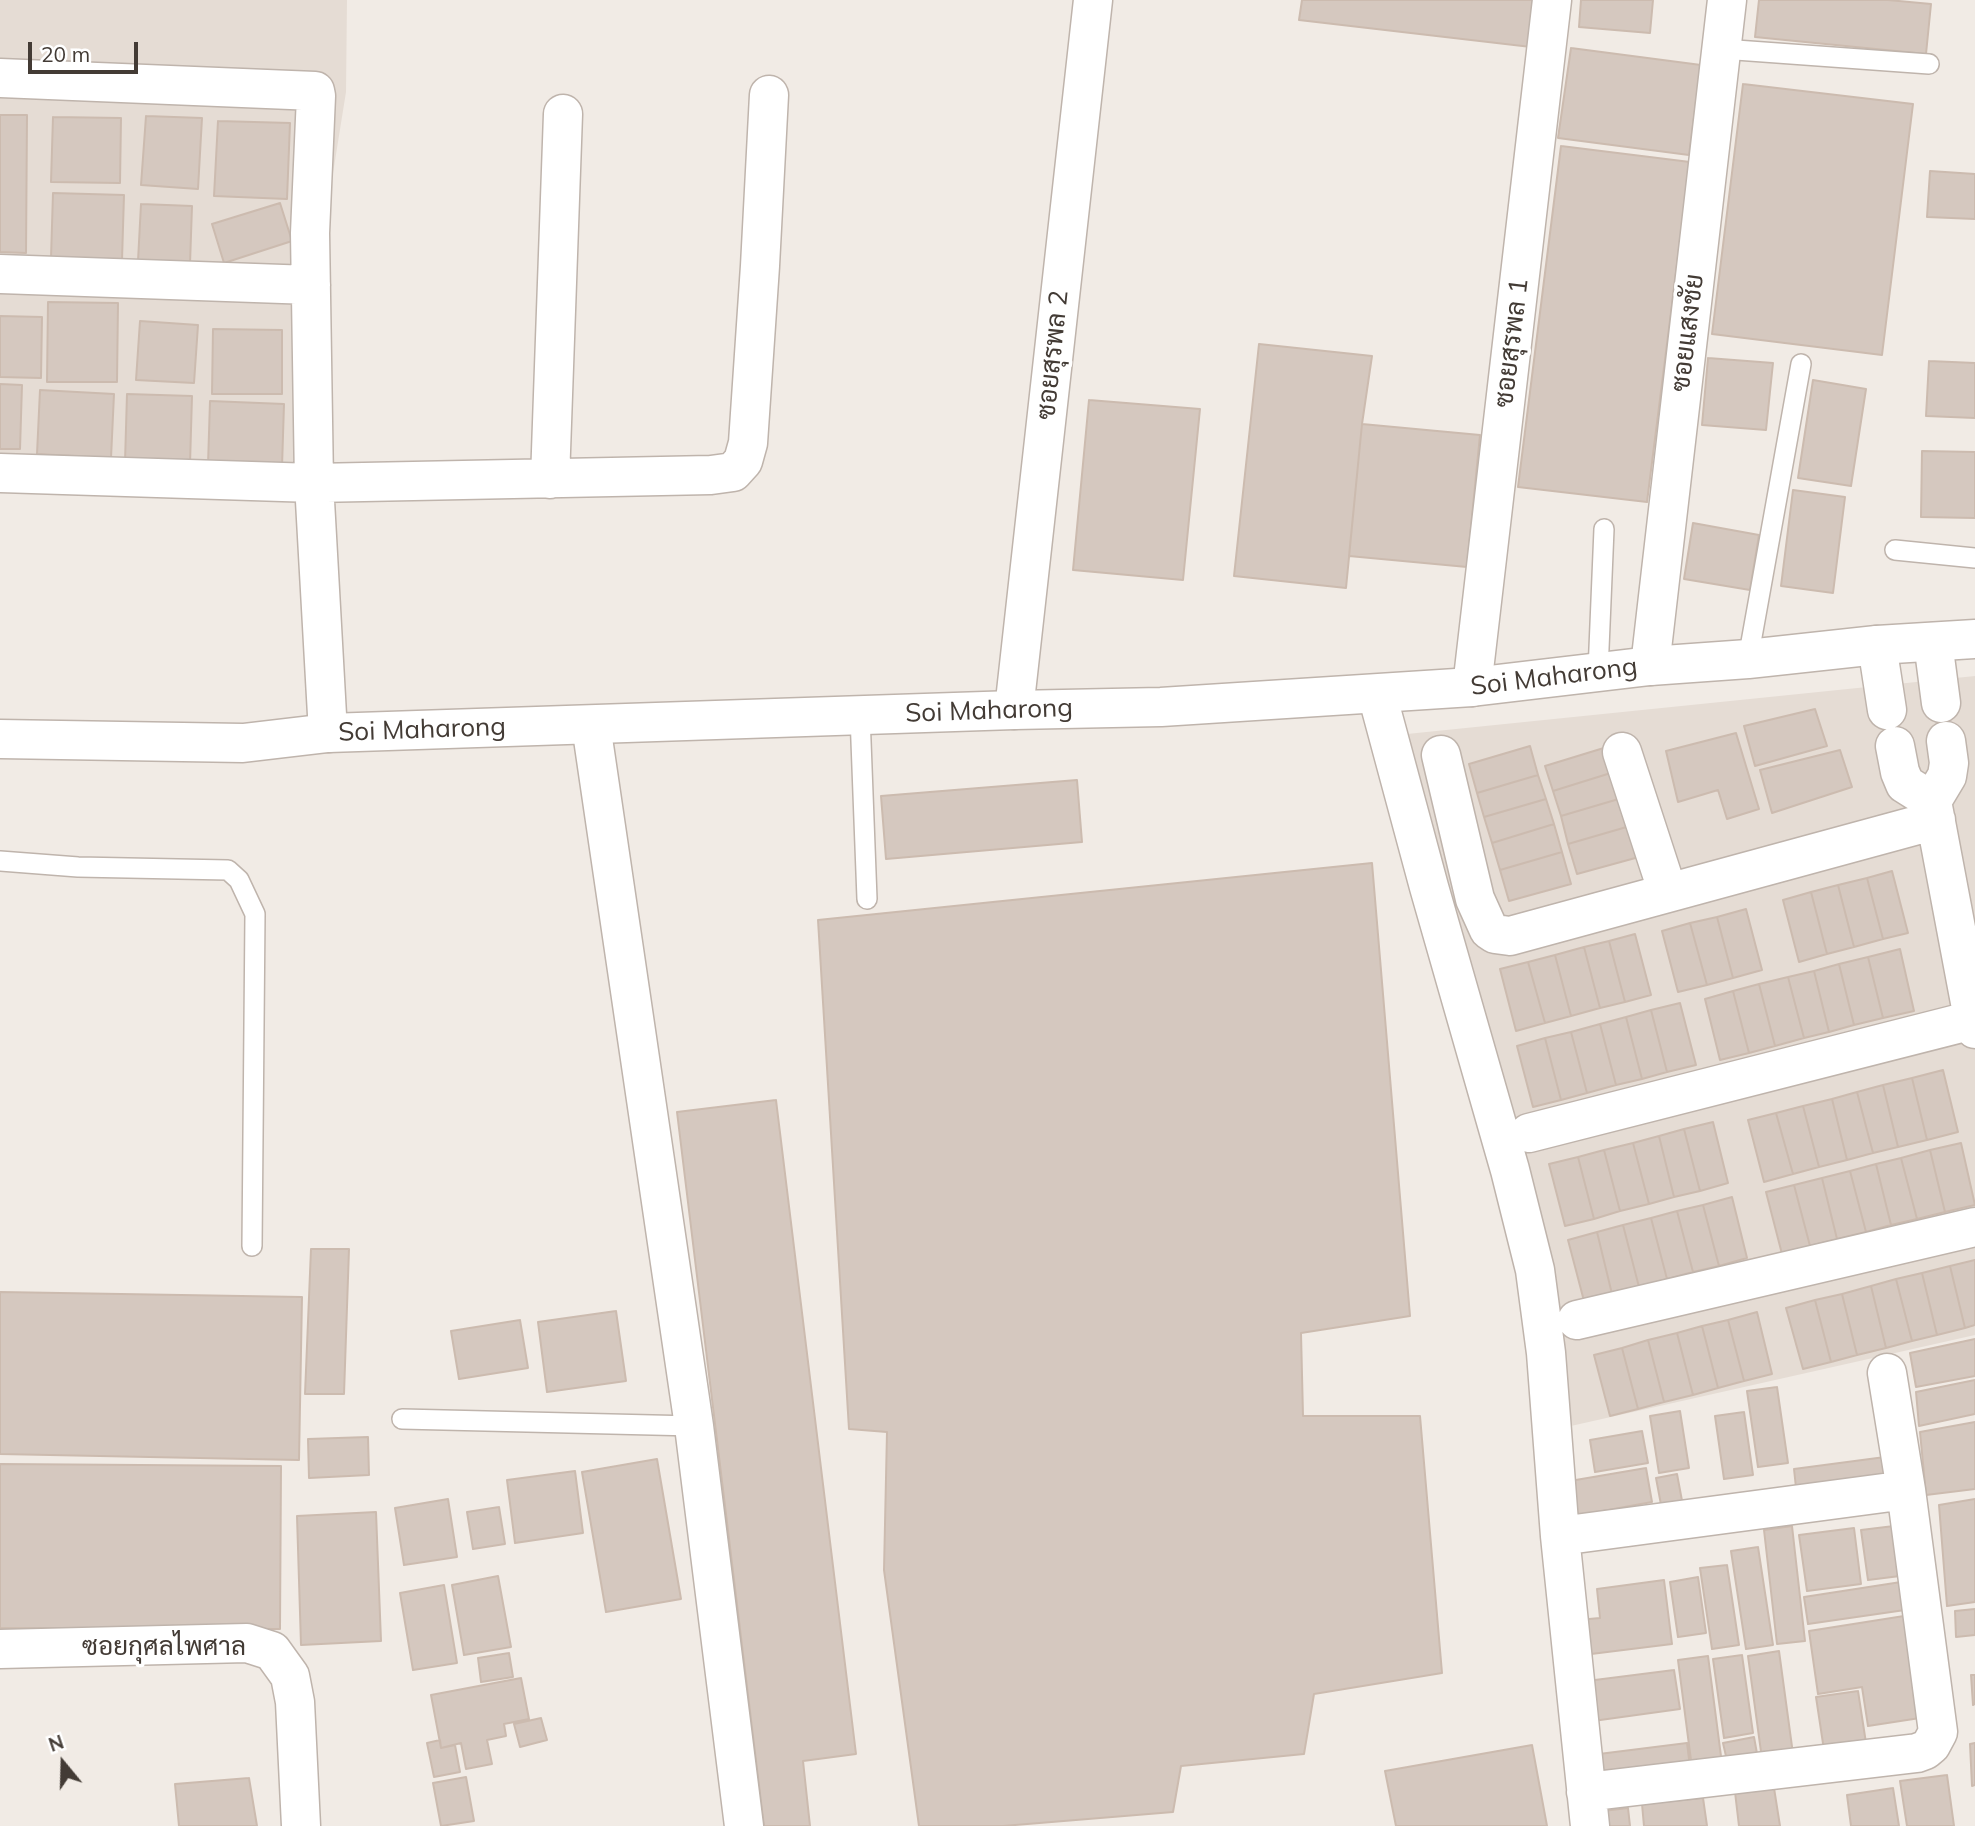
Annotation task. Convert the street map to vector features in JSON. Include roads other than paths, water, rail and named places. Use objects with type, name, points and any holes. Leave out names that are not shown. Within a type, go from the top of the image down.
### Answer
[{"type":"street","name":"ซอยสุรพล 2","points":[[1014,710],[1093,0]]},
{"type":"street","name":"ซอยสุรพล 1","points":[[1472,687],[1552,0]]},
{"type":"street","name":"ซอยแสงชัย","points":[[1650,666],[1727,0]]},
{"type":"street","points":[[0,78],[315,91],[310,233],[314,483],[328,733]]},
{"type":"street","points":[[0,474],[314,483],[711,475],[733,472],[743,461],[748,443],[769,94]]},
{"type":"street","points":[[550,479],[562,114]]},
{"type":"street","points":[[0,274],[311,285]]},
{"type":"street","name":"Soi Maharong","points":[[0,740],[243,743],[328,733],[1161,707],[1472,687],[1650,666],[1877,645],[1975,639]]},
{"type":"street","points":[[1933,642],[1941,703]]},
{"type":"street","points":[[1877,645],[1900,772],[1905,784],[1934,811]]},
{"type":"street","points":[[1377,694],[1510,1170],[1535,1270],[1546,1353],[1560,1536],[1588,1809],[1917,1753],[1931,1745],[1938,1732],[1888,1373]]},
{"type":"street","points":[[592,725],[694,1426],[744,1826]]},
{"type":"street","points":[[1529,1133],[1974,1025],[1934,811],[1947,776],[1949,763],[1946,741]]},
{"type":"street","points":[[1622,752],[1668,893]]},
{"type":"street","points":[[1441,755],[1475,899],[1489,930],[1495,934],[1510,936],[1668,893],[1934,811]]},
{"type":"street","points":[[1577,1320],[1975,1227]]},
{"type":"street","points":[[1560,1536],[1906,1490]]},
{"type":"street","name":"ซอยกุศลไพศาล","points":[[0,1649],[247,1643],[272,1651],[290,1676],[295,1702],[301,1826]]},
{"type":"lane","points":[[1722,48],[1929,64]]},
{"type":"lane","points":[[1748,659],[1801,364]]},
{"type":"lane","points":[[1598,672],[1604,529]]},
{"type":"lane","points":[[1895,550],[1975,558]]},
{"type":"lane","points":[[860,715],[867,899]]},
{"type":"lane","points":[[0,861],[78,867],[228,870],[239,880],[255,914],[252,1246]]},
{"type":"lane","points":[[402,1419],[694,1426]]}]
